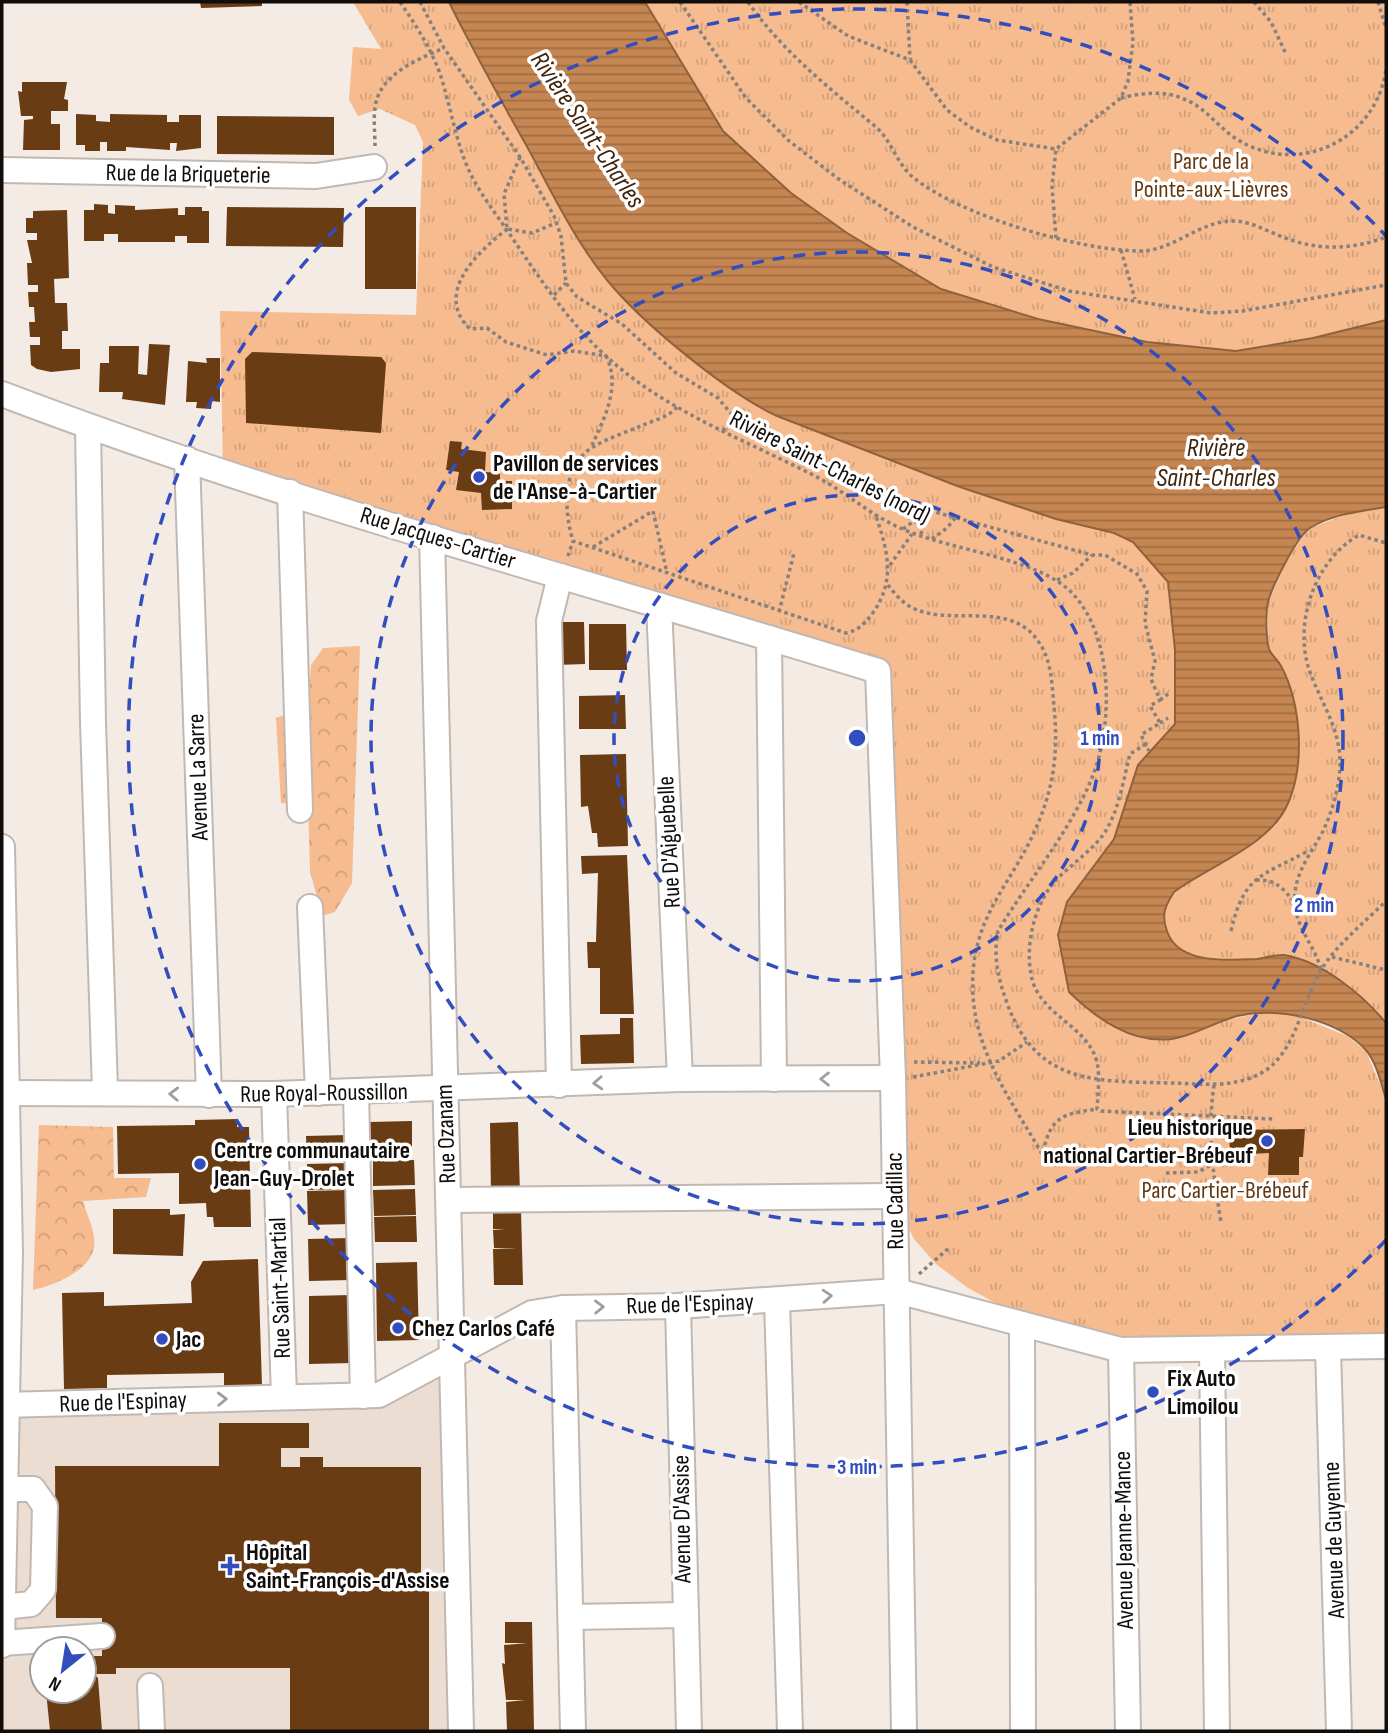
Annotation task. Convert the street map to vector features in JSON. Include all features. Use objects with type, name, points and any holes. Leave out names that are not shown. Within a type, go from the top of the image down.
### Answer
[{"type":"street","name":"Rue de la Briqueterie","points":[[2,170],[316,176],[374,167]]},
{"type":"street","name":"Rue Jacques-Cartier","points":[[2,394],[88,427],[432,537],[878,671]]},
{"type":"street","points":[[88,427],[93,736],[105,1091]]},
{"type":"street","name":"Avenue La Sarre","points":[[187,459],[209,1095]]},
{"type":"street","points":[[290,492],[300,810]]},
{"type":"street","name":"Rue Ozanam","points":[[432,537],[461,1731]]},
{"type":"street","points":[[559,1085],[549,621],[560,576]]},
{"type":"street","name":"Rue D'Aiguebelle","points":[[659,605],[680,1079]]},
{"type":"street","points":[[769,638],[774,1079]]},
{"type":"street","name":"Rue Cadillac","points":[[878,671],[893,1070],[904,1731]]},
{"type":"street","points":[[2,847],[10,1256],[4,1405],[6,1489],[2,1644],[102,1636]]},
{"type":"street","points":[[310,907],[318,1093]]},
{"type":"street","name":"Rue Royal-Roussillon","points":[[5,1093],[356,1093],[680,1079],[774,1079],[893,1070]]},
{"type":"street","points":[[356,1093],[363,1396]]},
{"type":"street","name":"Rue Saint-Martial","points":[[274,1094],[284,1397]]},
{"type":"street","points":[[449,1200],[893,1196]]},
{"type":"street","name":"Rue de l'Espinay","points":[[4,1405],[379,1395],[532,1313],[564,1308],[678,1306],[897,1292],[1121,1350],[1386,1346]]},
{"type":"street","points":[[777,1300],[790,1731]]},
{"type":"street","name":"Avenue D'Assise","points":[[678,1306],[689,1731]]},
{"type":"street","points":[[564,1308],[573,1731]]},
{"type":"street","points":[[1022,1324],[1023,1731]]},
{"type":"street","name":"Avenue de Guyenne","points":[[1328,1348],[1339,1731]]},
{"type":"street","name":"Avenue Jeanne-Mance","points":[[1121,1350],[1128,1731]]},
{"type":"street","points":[[1212,1350],[1217,1731]]},
{"type":"street","points":[[3,1607],[31,1604],[43,1590],[44,1554],[45,1506],[33,1489],[6,1489]]},
{"type":"street","points":[[571,1617],[684,1615]]},
{"type":"street","points":[[150,1686],[152,1731]]},
{"type":"path","name":"Rivière Saint-Charles (nord)","points":[[400,2],[431,53],[447,98],[453,131],[469,171],[554,295],[606,356],[677,407],[816,476],[912,534],[1056,580],[1085,610],[1097,637],[1107,708],[1101,749],[1083,799],[998,931],[994,951],[998,978],[1014,1023],[1027,1042],[1053,1067],[1098,1081],[1214,1085],[1242,1082],[1271,1066],[1283,1052],[1321,970]]},
{"type":"path","points":[[421,2],[444,48],[520,157],[557,223],[563,244],[566,283],[578,297],[634,333],[677,373],[718,398],[732,418],[821,456],[896,497],[924,509],[1091,555],[1105,555],[1138,574],[1146,591],[1145,623],[1155,661],[1151,679],[1160,700]]},
{"type":"path","points":[[680,2],[746,98],[789,141],[840,180],[913,227],[993,267],[1069,291],[1135,299],[1181,309],[1232,312],[1386,285]]},
{"type":"path","points":[[748,2],[792,57],[881,131],[911,176],[971,208],[1056,238],[1121,250],[1150,251],[1218,223],[1235,221],[1310,245],[1346,248],[1386,237]]},
{"type":"path","points":[[799,2],[848,36],[910,60],[947,110],[970,127],[997,140],[1056,149]]},
{"type":"path","points":[[907,2],[910,60]]},
{"type":"path","points":[[1056,238],[1052,186],[1056,149],[1121,98],[1128,81],[1133,42],[1130,2]]},
{"type":"path","points":[[1254,2],[1271,22],[1286,54]]},
{"type":"path","points":[[1378,2],[1386,28]]},
{"type":"path","points":[[374,167],[377,97],[398,72],[444,48]]},
{"type":"path","points":[[1121,98],[1157,93],[1184,99],[1203,110],[1235,138],[1265,153],[1296,156],[1326,150],[1351,134],[1374,109],[1386,70]]},
{"type":"path","points":[[507,229],[504,194],[520,157]]},
{"type":"path","points":[[507,229],[532,233],[557,223]]},
{"type":"path","points":[[507,229],[474,258],[465,273],[455,305],[459,318],[470,328],[486,328],[506,342],[547,355],[574,351],[606,356],[611,367],[612,392],[592,447]]},
{"type":"path","points":[[1121,250],[1135,299]]},
{"type":"path","points":[[554,295],[566,283]]},
{"type":"path","points":[[677,407],[673,412],[592,447],[580,459],[567,491],[566,509],[573,541],[846,633],[855,631],[874,611],[888,585],[889,566],[875,514]]},
{"type":"path","points":[[722,431],[732,418]]},
{"type":"path","points":[[592,548],[653,511],[667,573]]},
{"type":"path","points":[[931,539],[947,528],[956,517]]},
{"type":"path","points":[[903,529],[914,520],[922,526],[921,536]]},
{"type":"path","points":[[889,566],[912,534]]},
{"type":"path","points":[[1321,970],[1318,956],[1298,920],[1295,903],[1296,881],[1310,850],[1322,833],[1332,806],[1340,763],[1333,722],[1310,673],[1304,626],[1309,603],[1330,559],[1347,541],[1359,535],[1386,543]]},
{"type":"path","points":[[779,612],[794,553]]},
{"type":"path","points":[[1056,580],[1073,573],[1091,555]]},
{"type":"path","points":[[888,585],[900,600],[914,609],[938,616],[970,614],[1000,618],[1024,626],[1039,642],[1051,671],[1057,750],[1052,785],[1029,842],[978,935],[973,997],[989,1063],[1042,1154],[1051,1125],[1059,1118],[1097,1109],[1106,1113],[1273,1119]]},
{"type":"path","points":[[1160,723],[1150,706],[1168,694]]},
{"type":"path","points":[[1149,751],[1141,735],[1168,718]]},
{"type":"path","points":[[1097,1109],[1098,1081],[1094,1052],[1038,994],[1031,976],[1029,951],[1033,925],[1044,900],[1055,881],[1104,833],[1119,798],[1130,754],[1146,744]]},
{"type":"path","points":[[1231,931],[1238,902],[1254,880],[1310,850]]},
{"type":"path","points":[[1254,880],[1269,879],[1295,903]]},
{"type":"path","points":[[1321,970],[1386,901]]},
{"type":"path","points":[[1332,957],[1386,971]]},
{"type":"path","points":[[893,1070],[922,1077],[999,1061],[1027,1042]]},
{"type":"path","points":[[893,1070],[989,1063]]},
{"type":"path","points":[[1214,1085],[1209,1118],[1211,1165],[1221,1222]]},
{"type":"path","points":[[1166,1172],[1198,1172],[1211,1165]]},
{"type":"path","points":[[897,1292],[949,1248]]},
{"type":"shaded area","name":"Hôpital Saint-François-d'Assise","points":[[450,1359],[461,1731],[2,1731],[7,1404],[379,1395]]},
{"type":"green space","name":"Parc Cartier-Brébeuf","points":[[353,2],[449,2],[470,46],[584,247],[617,292],[681,350],[1056,519],[1114,533],[1133,542],[1168,582],[1175,650],[1175,724],[1138,765],[1114,839],[1102,855],[1217,1022],[1266,1012],[1288,1012],[1347,1036],[1366,1051],[1386,1099],[1386,1346],[1121,1350],[1043,1329],[968,1288],[936,1264],[914,1239],[893,1196],[878,671],[223,471],[220,311],[416,315],[423,142],[415,125],[380,109],[358,116],[349,100],[353,47],[381,49]]},
{"type":"green space","name":"Parc de la Pointe-aux-Lièvres","points":[[645,2],[1386,2],[1386,320],[1313,338],[1236,351],[1147,342],[1038,319],[941,289],[847,233],[791,193],[723,131]]},
{"type":"green space","points":[[1386,507],[1386,1023],[1366,1001],[1341,981],[1298,958],[1281,955],[1219,960],[1182,950],[1173,942],[1167,931],[1164,915],[1174,892],[1295,779],[1298,739],[1293,696],[1281,666],[1269,650],[1267,605],[1287,560],[1308,529],[1347,514]]},
{"type":"green space","points":[[360,646],[352,883],[335,912],[322,916],[310,871],[308,804],[281,803],[276,718],[308,707],[311,665],[323,648]]},
{"type":"green space","points":[[39,1125],[113,1127],[114,1178],[151,1178],[146,1197],[83,1201],[94,1238],[94,1249],[90,1258],[74,1273],[53,1284],[33,1290]]},
{"type":"water","name":"Rivière Saint-Charles","points":[[449,2],[645,2],[723,131],[791,193],[847,233],[941,289],[1038,319],[1147,342],[1236,351],[1313,338],[1386,320],[1386,507],[1337,516],[1310,528],[1298,541],[1284,564],[1267,607],[1269,649],[1288,681],[1297,715],[1299,751],[1289,801],[1281,816],[1255,842],[1174,892],[1164,915],[1167,931],[1173,942],[1193,955],[1219,960],[1257,959],[1278,955],[1298,958],[1327,972],[1354,991],[1386,1023],[1386,1099],[1376,1067],[1366,1050],[1339,1030],[1323,1023],[1287,1014],[1253,1014],[1237,1016],[1180,1037],[1157,1039],[1142,1037],[1115,1027],[1069,992],[1058,935],[1067,902],[1114,839],[1138,765],[1175,724],[1175,650],[1168,582],[1133,542],[1114,533],[1056,519],[960,487],[777,416],[734,391],[686,355],[622,297],[585,250]]},
{"type":"building","points":[[200,2],[262,2],[262,6],[201,8]]},
{"type":"building","points":[[22,82],[67,82],[64,99],[68,100],[68,111],[51,111],[51,124],[60,124],[60,150],[23,150],[24,120],[33,119],[33,116],[21,116],[18,91],[22,92]]},
{"type":"building","points":[[76,114],[96,115],[96,121],[110,122],[110,114],[167,115],[167,122],[179,122],[179,115],[201,115],[201,148],[176,151],[177,143],[170,143],[170,150],[126,147],[126,151],[107,151],[107,142],[100,142],[100,151],[85,151],[85,145],[76,145]]},
{"type":"building","points":[[217,116],[334,117],[334,155],[217,154]]},
{"type":"building","points":[[94,204],[108,205],[108,213],[115,214],[115,205],[135,206],[135,210],[178,208],[178,215],[185,215],[185,207],[202,207],[202,211],[209,211],[209,243],[187,243],[187,236],[175,236],[175,242],[118,242],[118,234],[104,234],[104,241],[84,241],[84,210],[94,210]]},
{"type":"building","points":[[227,207],[344,208],[343,247],[226,246]]},
{"type":"building","points":[[365,207],[416,207],[416,289],[365,289]]},
{"type":"building","points":[[67,210],[69,278],[54,279],[55,303],[67,303],[68,331],[62,331],[62,349],[80,349],[80,369],[51,372],[31,365],[30,345],[40,345],[40,337],[30,337],[29,322],[35,322],[34,307],[29,307],[28,292],[38,292],[38,285],[28,285],[27,263],[32,263],[27,240],[37,240],[37,233],[26,233],[26,218],[33,218],[33,211]]},
{"type":"building","points":[[149,344],[170,345],[165,405],[122,399],[123,392],[99,392],[100,363],[109,363],[109,346],[139,346],[138,374],[147,375]]},
{"type":"building","points":[[252,352],[381,357],[386,363],[381,433],[246,423],[245,359]]},
{"type":"building","points":[[206,358],[220,358],[220,402],[212,401],[211,409],[196,408],[197,402],[186,402],[188,361],[207,363]]},
{"type":"building","name":"Pavillon de services de l'Anse-à-Cartier","points":[[450,441],[462,442],[461,449],[486,452],[485,472],[500,473],[500,481],[512,481],[512,509],[482,510],[481,493],[456,490],[459,472],[446,470]]},
{"type":"building","points":[[555,622],[584,622],[585,664],[556,665]]},
{"type":"building","points":[[589,624],[626,624],[627,670],[589,670]]},
{"type":"building","points":[[625,695],[626,729],[579,729],[579,696]]},
{"type":"building","points":[[626,754],[628,846],[598,847],[597,833],[592,833],[588,806],[581,807],[580,755]]},
{"type":"building","points":[[627,855],[634,1014],[600,1014],[600,968],[588,968],[587,942],[596,942],[598,873],[582,874],[581,856]]},
{"type":"building","points":[[620,1018],[633,1018],[634,1063],[581,1064],[580,1035],[620,1034]]},
{"type":"building","name":"Centre communautaire Jean-Guy-Drolet","points":[[237,1119],[237,1127],[249,1127],[251,1227],[214,1227],[213,1217],[207,1217],[206,1203],[179,1204],[179,1173],[118,1174],[117,1126],[195,1125],[195,1120]]},
{"type":"building","points":[[412,1121],[412,1147],[371,1148],[370,1122]]},
{"type":"building","points":[[518,1122],[520,1195],[491,1195],[490,1123]]},
{"type":"building","name":"Lieu historique national Cartier-Brébeuf","points":[[1305,1129],[1303,1157],[1299,1157],[1299,1175],[1268,1175],[1269,1153],[1230,1155],[1229,1130]]},
{"type":"building","points":[[348,1135],[348,1161],[307,1161],[306,1136]]},
{"type":"building","points":[[414,1160],[415,1185],[373,1186],[373,1161]]},
{"type":"building","points":[[349,1163],[349,1189],[308,1190],[307,1164]]},
{"type":"building","points":[[415,1189],[416,1215],[374,1216],[373,1190]]},
{"type":"building","points":[[349,1190],[350,1224],[308,1225],[307,1191]]},
{"type":"building","points":[[113,1209],[170,1209],[170,1215],[185,1214],[183,1256],[113,1254]]},
{"type":"building","points":[[493,1211],[521,1211],[523,1285],[494,1285],[493,1249],[517,1249],[494,1248],[493,1230],[505,1229],[493,1229]]},
{"type":"building","points":[[416,1216],[417,1242],[375,1242],[374,1217]]},
{"type":"building","points":[[350,1238],[350,1280],[309,1281],[308,1239]]},
{"type":"building","name":"Jac","points":[[258,1259],[262,1386],[224,1386],[224,1373],[107,1375],[107,1388],[64,1389],[62,1293],[104,1292],[104,1306],[192,1303],[191,1282],[203,1261]]},
{"type":"building","points":[[417,1262],[419,1340],[377,1341],[376,1263]]},
{"type":"building","points":[[351,1295],[353,1363],[309,1364],[309,1296]]},
{"type":"building","name":"Hôpital Saint-François-d'Assise","points":[[219,1423],[309,1423],[309,1448],[281,1448],[281,1467],[300,1467],[300,1457],[323,1457],[323,1467],[421,1467],[421,1583],[429,1583],[429,1731],[290,1731],[290,1668],[116,1668],[116,1674],[98,1674],[98,1656],[102,1656],[102,1618],[56,1618],[55,1466],[219,1466]]},
{"type":"building","points":[[505,1622],[532,1622],[534,1731],[507,1731],[506,1702],[525,1700],[506,1700],[502,1663],[505,1664],[504,1645],[527,1643],[505,1643]]},
{"type":"building","name":"Hôpital Saint-François-d'Assise","points":[[98,1678],[102,1731],[50,1731],[47,1705],[98,1705]]},
{"type":"place","name":"Pavillon de services de l'Anse-à-Cartier","points":[[479,477]]},
{"type":"place","name":"Lieu historique national Cartier-Brébeuf","points":[[1267,1141]]},
{"type":"place","name":"Centre communautaire Jean-Guy-Drolet","points":[[200,1164]]},
{"type":"place","name":"Chez Carlos Café","points":[[398,1328]]},
{"type":"place","name":"Jac","points":[[162,1339]]},
{"type":"place","name":"Fix Auto Limoilou","points":[[1153,1392]]},
{"type":"place","name":"Hôpital Saint-François-d'Assise","points":[[230,1566]]}]
